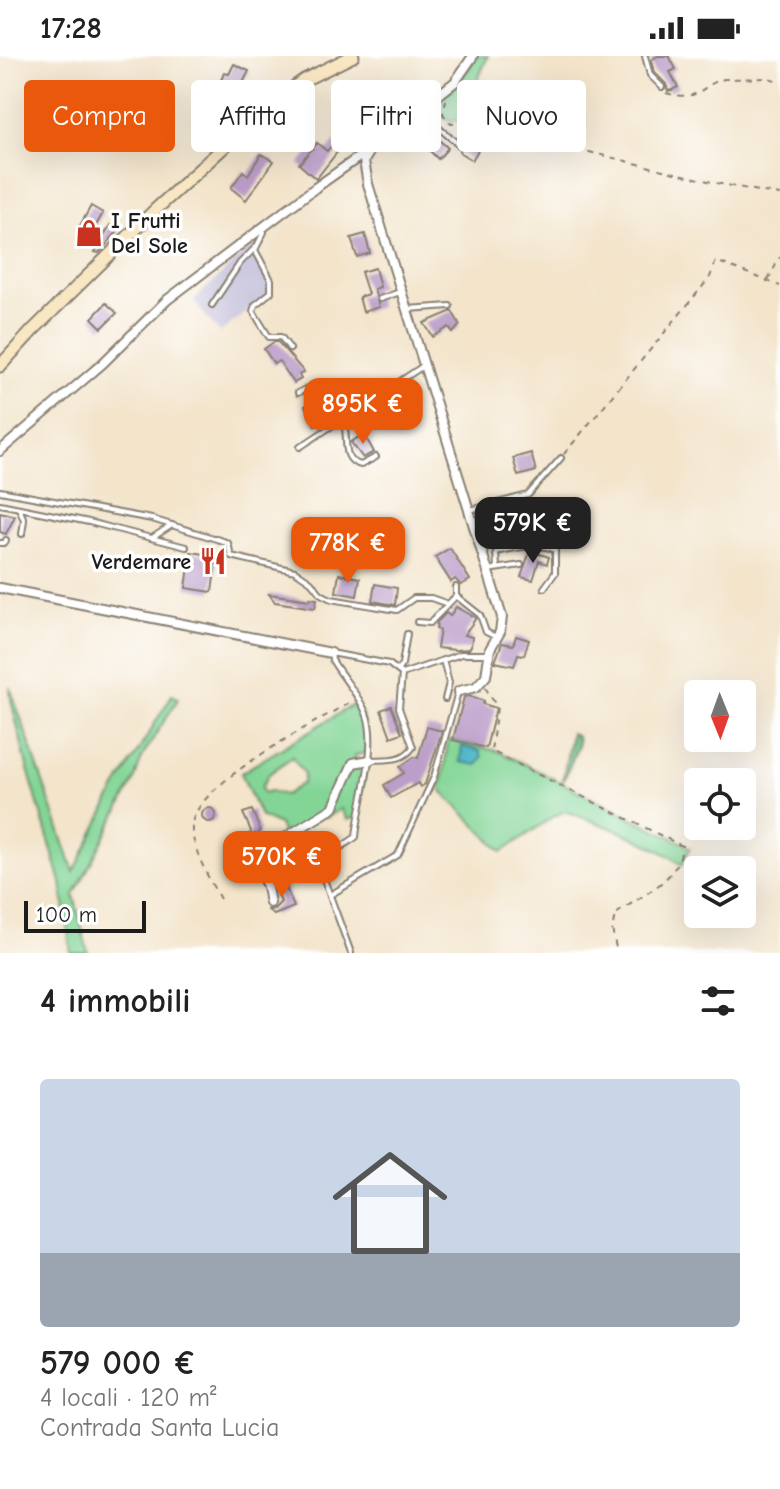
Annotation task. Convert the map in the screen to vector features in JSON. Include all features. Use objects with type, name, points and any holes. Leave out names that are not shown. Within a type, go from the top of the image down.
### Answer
[{"type":"street","points":[[0,366],[115,249],[272,103],[304,80],[353,56]]},
{"type":"street","points":[[443,92],[463,73],[473,56]]},
{"type":"street","points":[[369,152],[365,158],[368,184],[470,510],[492,568],[502,617],[500,632],[489,654],[486,676],[482,682],[459,691]]},
{"type":"street","points":[[0,451],[102,364],[167,300],[353,161],[365,158]]},
{"type":"street","points":[[0,588],[331,653]]},
{"type":"street","points":[[289,857],[281,847],[281,840],[333,808],[353,763],[370,760]]},
{"type":"street","points":[[245,849],[245,860],[255,866],[266,882],[270,903]]},
{"type":"street","points":[[289,857],[303,855],[318,863]]},
{"type":"street","points":[[266,882],[279,875],[289,857]]},
{"type":"lane","points":[[645,56],[650,75],[662,87]]},
{"type":"lane","points":[[212,305],[240,263],[256,247],[264,232],[262,229]]},
{"type":"lane","points":[[256,247],[272,285],[271,292],[255,305],[255,317],[269,337],[281,337],[290,349]]},
{"type":"lane","points":[[380,299],[403,292]]},
{"type":"lane","points":[[408,309],[450,306]]},
{"type":"lane","points":[[300,447],[426,365]]},
{"type":"lane","points":[[298,393],[313,385],[339,421],[345,424],[346,452],[351,461],[361,465],[376,457]]},
{"type":"lane","points":[[470,510],[528,495],[561,458]]},
{"type":"lane","points":[[0,491],[133,515],[223,541],[228,543],[231,556],[295,571],[331,599],[397,610],[414,598],[431,598],[448,604]]},
{"type":"lane","points":[[0,504],[186,547]]},
{"type":"lane","points":[[19,508],[25,525],[22,534]]},
{"type":"lane","points":[[152,538],[172,525]]},
{"type":"lane","points":[[0,543],[6,540]]},
{"type":"lane","points":[[521,565],[492,568],[496,552],[529,546],[555,550],[555,573],[544,588]]},
{"type":"lane","points":[[417,622],[430,623],[456,596],[456,587]]},
{"type":"lane","points":[[456,596],[480,615],[486,632],[496,637]]},
{"type":"lane","points":[[370,760],[407,756],[413,747],[399,708],[400,672],[407,634]]},
{"type":"lane","points":[[351,953],[318,863],[356,837],[370,760],[367,714],[332,660],[331,653],[389,664],[400,672]]},
{"type":"lane","points":[[400,672],[461,654],[489,654]]},
{"type":"lane","points":[[443,660],[449,683],[445,699]]},
{"type":"lane","points":[[330,895],[398,855],[431,785],[459,691]]},
{"type":"path","points":[[662,87],[672,95],[690,96],[718,80],[744,77],[780,81]]},
{"type":"path","points":[[443,92],[446,96],[443,114],[451,124],[471,123],[716,183],[780,195]]},
{"type":"path","points":[[767,281],[780,257]]},
{"type":"path","points":[[561,458],[710,277],[716,261],[780,286]]},
{"type":"path","points":[[482,682],[497,707],[490,741],[494,753],[506,756],[523,768],[682,846],[679,862],[672,874],[615,915],[612,929],[617,953]]},
{"type":"path","points":[[220,899],[206,874],[191,828],[198,810],[239,769],[356,698]]},
{"type":"shaded area","points":[[252,245],[272,284],[271,292],[220,333],[193,301]]},
{"type":"green space","points":[[477,56],[488,56],[478,80],[460,80]]},
{"type":"green space","points":[[456,85],[455,121],[441,117],[441,99]]},
{"type":"green space","points":[[10,687],[74,872],[116,788],[172,695],[178,699],[143,755],[133,783],[74,895],[88,953],[71,953],[61,882],[27,766]]},
{"type":"green space","points":[[353,705],[362,715],[366,753],[356,755],[354,759],[358,768],[366,768],[356,817],[347,820],[341,809],[284,836],[279,825],[260,816],[241,773]],"holes":[[[292,757],[304,773],[303,783],[285,795],[270,791],[264,793],[261,788],[269,774]]]},
{"type":"green space","points":[[571,733],[577,736],[578,746],[562,784]]},
{"type":"green space","points":[[448,740],[497,751],[690,848],[682,865],[642,841],[565,811],[502,852],[441,790]]},
{"type":"water","points":[[462,746],[480,751],[482,757],[477,765],[460,762]]},
{"type":"building","points":[[669,56],[676,69],[670,72],[678,87],[668,91],[666,84],[654,72],[651,60]]},
{"type":"building","points":[[234,64],[249,71],[244,80],[221,80],[224,73],[229,74]]},
{"type":"building","points":[[441,142],[448,148],[438,159],[431,152],[441,152]]},
{"type":"building","points":[[317,143],[327,151],[331,146],[331,152],[337,152],[316,179],[299,164],[309,152],[315,152]]},
{"type":"building","points":[[459,152],[477,152],[472,160]]},
{"type":"building","points":[[261,154],[274,161],[246,200],[231,188],[243,171],[248,175]]},
{"type":"building","points":[[91,206],[103,213],[89,238],[77,231]]},
{"type":"building","points":[[110,225],[119,230],[99,253],[95,252]]},
{"type":"building","points":[[365,234],[370,253],[357,257],[351,238]]},
{"type":"building","points":[[375,268],[380,287],[374,289],[379,307],[363,312],[359,297],[368,294],[361,272]]},
{"type":"building","points":[[106,303],[117,313],[102,328],[92,318]]},
{"type":"building","points":[[452,311],[460,325],[453,333],[449,327],[433,337],[424,323]]},
{"type":"building","points":[[278,342],[304,372],[299,375],[301,379],[294,383],[279,361],[274,364],[264,349]]},
{"type":"building","points":[[316,399],[327,417],[315,425],[305,406]]},
{"type":"building","points":[[364,434],[374,452],[363,458],[351,442]]},
{"type":"building","points":[[531,453],[536,471],[518,476],[513,458]]},
{"type":"building","points":[[0,512],[15,516],[6,534],[0,532]]},
{"type":"building","points":[[450,548],[470,580],[461,585],[455,579],[451,582],[435,557]]},
{"type":"building","points":[[530,551],[549,557],[547,564],[539,561],[533,580],[521,577]]},
{"type":"building","points":[[191,552],[217,556],[212,592],[186,588]]},
{"type":"building","points":[[339,574],[360,578],[357,596],[336,592]]},
{"type":"building","points":[[375,584],[397,588],[395,605],[372,601]]},
{"type":"building","points":[[269,594],[317,599],[315,608],[275,602]]},
{"type":"building","points":[[456,607],[476,618],[464,635],[472,637],[471,646],[456,650],[437,648],[440,630],[436,629],[437,622],[446,613],[450,616]]},
{"type":"building","points":[[516,636],[529,640],[524,655],[518,654],[514,666],[495,662],[502,643],[513,645]]},
{"type":"building","points":[[469,696],[496,708],[486,748],[453,740],[464,697]]},
{"type":"building","points":[[391,706],[402,733],[391,737],[381,710]]},
{"type":"building","points":[[427,727],[442,731],[425,784],[420,787],[418,783],[391,798],[384,785],[404,773],[400,767],[414,757],[418,758]]},
{"type":"building","points":[[209,808],[216,815],[209,822],[202,815]]},
{"type":"building","points":[[252,810],[260,830],[253,851],[247,842],[251,831],[243,813]]},
{"type":"building","points":[[271,853],[276,865],[269,872],[262,857]]},
{"type":"building","points":[[283,881],[294,907],[274,915],[268,910],[281,902],[274,885]]},
{"type":"place","name":"I Frutti Del Sole","points":[[89,233]]},
{"type":"place","name":"Verdemare","points":[[213,561]]}]
